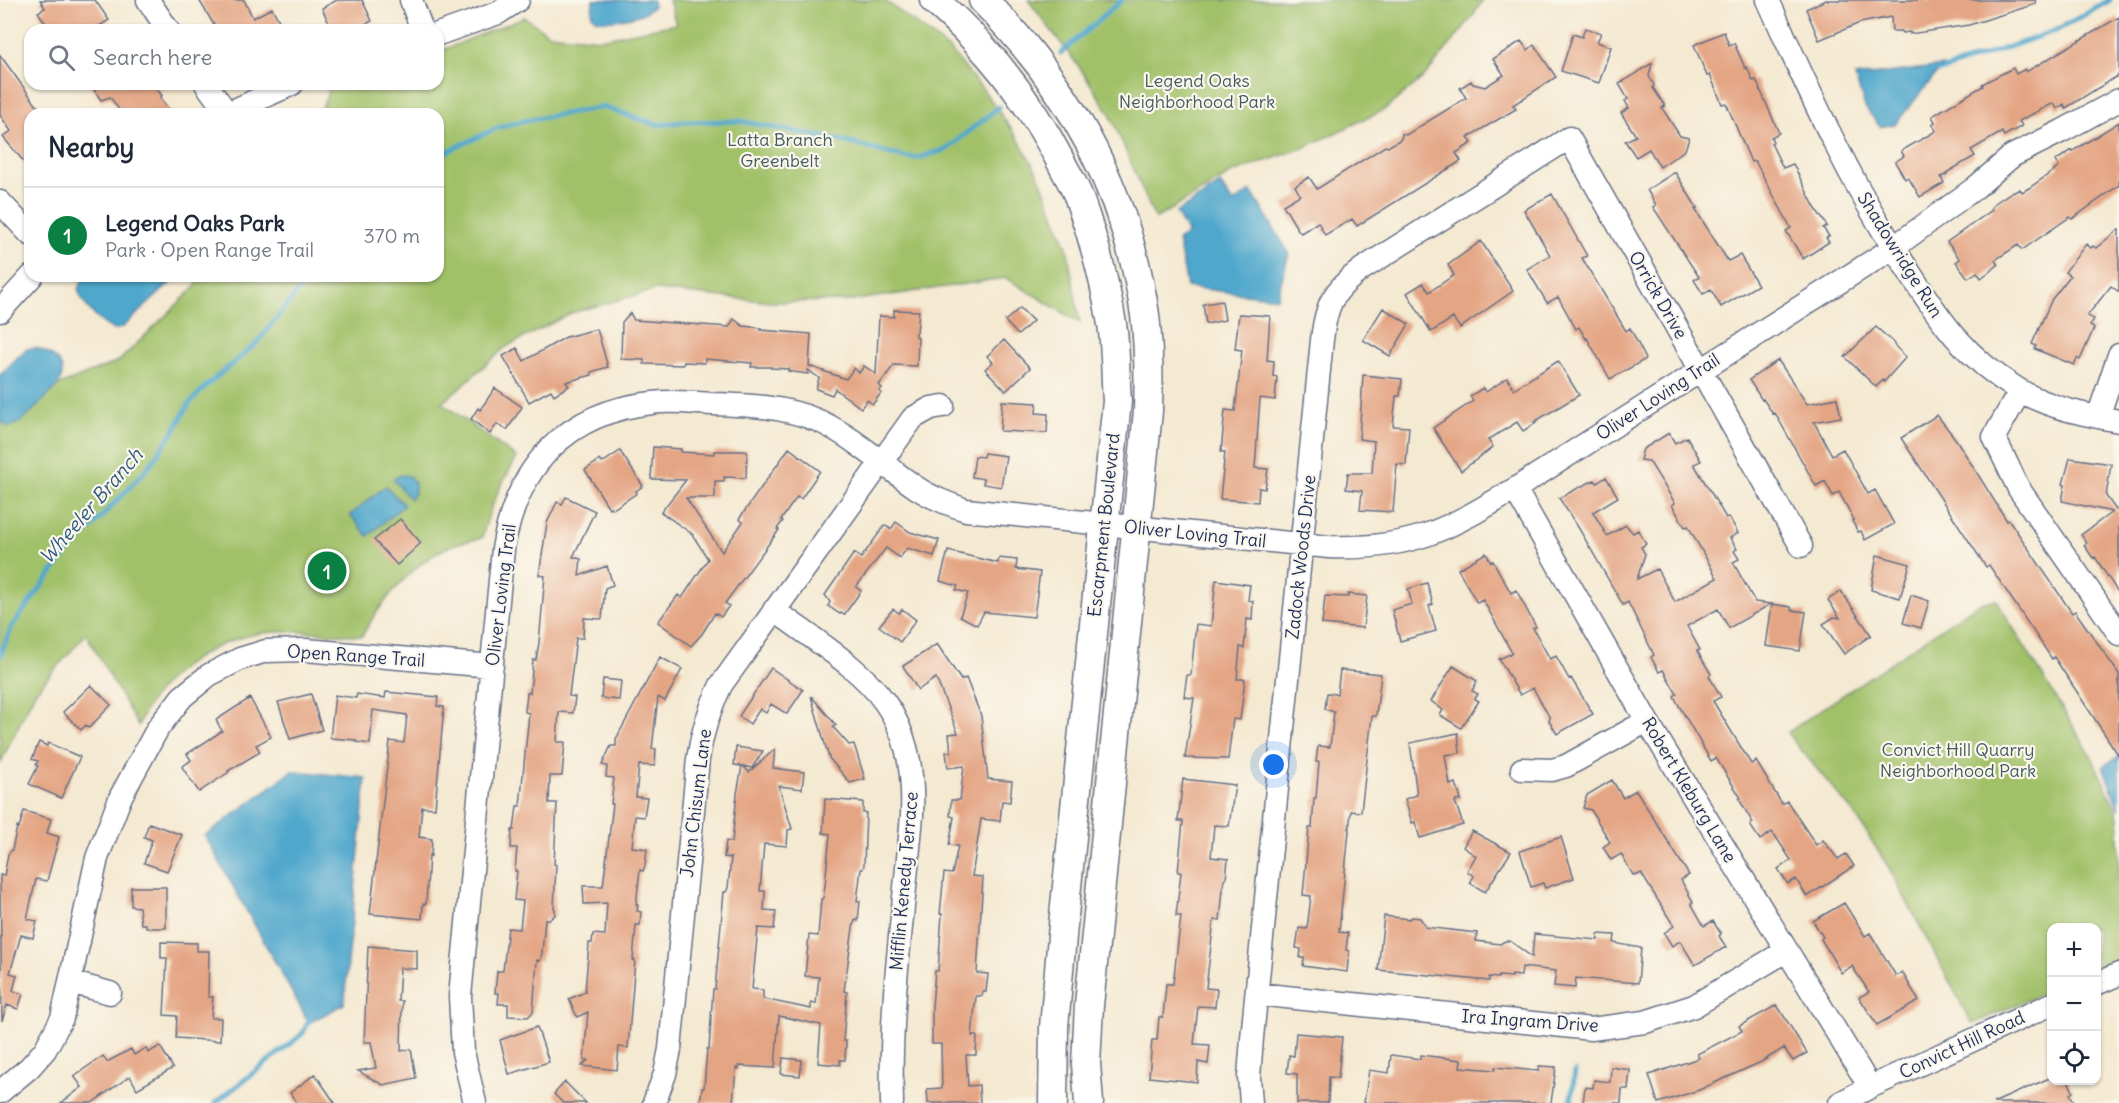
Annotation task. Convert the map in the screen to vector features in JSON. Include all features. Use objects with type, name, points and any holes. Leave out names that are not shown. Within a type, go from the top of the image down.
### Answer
[{"type":"main road","name":"Escarpment Boulevard","points":[[934,0],[982,45],[1019,91],[1053,146],[1080,198],[1098,258],[1113,326],[1117,401],[1063,925],[1054,1027],[1053,1103]]},
{"type":"main road","name":"Escarpment Boulevard","points":[[983,0],[1033,54],[1064,98],[1092,145],[1117,203],[1134,260],[1145,316],[1149,368],[1148,411],[1089,1005],[1086,1064],[1089,1103]]},
{"type":"main road","points":[[1063,925],[1096,928]]},
{"type":"street","points":[[148,0],[164,24]]},
{"type":"street","points":[[411,0],[420,24]]},
{"type":"street","points":[[444,32],[498,13],[518,0]]},
{"type":"street","name":"Shadowridge Run","points":[[1768,0],[1821,118],[1893,248],[1943,324],[1958,342],[1984,365],[2020,391],[2044,402],[2109,419]]},
{"type":"street","points":[[210,90],[222,108]]},
{"type":"street","points":[[239,108],[279,90]]},
{"type":"street","name":"Oliver Loving Trail","points":[[470,1102],[463,1052],[460,996],[503,549],[511,513],[525,480],[553,445],[582,423],[606,412],[655,402],[762,406],[800,414],[818,421],[837,431],[928,494],[966,510],[1303,545],[1356,548],[1391,545],[1419,539],[1466,519],[1893,248],[1975,188],[2013,156],[2119,100]]},
{"type":"street","name":"Orrick Drive","points":[[1569,138],[1801,546]]},
{"type":"street","name":"Zadock Woods Drive","points":[[1251,1103],[1249,1077],[1325,314],[1333,296],[1344,283],[1362,269],[1569,138]]},
{"type":"street","points":[[0,202],[24,228]]},
{"type":"street","points":[[0,311],[27,282]]},
{"type":"street","points":[[2109,419],[2119,355]]},
{"type":"street","points":[[2020,391],[1994,437],[2019,489],[2119,634]]},
{"type":"street","name":"John Chisum Lane","points":[[654,1103],[665,1074],[670,1049],[701,737],[706,719],[721,685],[913,418],[931,408],[943,406]]},
{"type":"street","name":"Robert Kleburg Lane","points":[[1515,489],[1647,721],[1870,1087]]},
{"type":"street","name":"Mifflin Kenedy Terrace","points":[[774,610],[857,671],[871,684],[895,717],[903,733],[909,757],[913,790],[912,815],[893,1011],[892,1103]]},
{"type":"street","name":"Open Range Trail","points":[[0,1092],[29,1068],[45,1050],[62,1018],[96,858],[121,796],[158,728],[182,698],[209,675],[240,659],[266,651],[305,650],[492,666]]},
{"type":"street","points":[[1522,769],[1552,770],[1566,766],[1647,721]]},
{"type":"street","name":"Ira Ingram Drive","points":[[1257,994],[1591,1029],[1645,1022],[1694,1006],[1786,951]]},
{"type":"street","points":[[2101,982],[2119,974]]},
{"type":"street","points":[[70,982],[110,993]]},
{"type":"street","name":"Convict Hill Road","points":[[1840,1103],[2047,1006]]},
{"type":"green space","name":"Latta Branch Greenbelt","points":[[669,0],[884,0],[948,48],[985,92],[1017,137],[1038,174],[1067,247],[1080,323],[1006,278],[850,301],[771,302],[656,290],[571,313],[506,347],[442,403],[517,458],[496,496],[482,538],[444,549],[416,568],[390,594],[362,636],[269,632],[219,646],[185,666],[170,678],[146,709],[138,726],[86,634],[35,692],[0,764],[0,409],[119,361],[198,282],[444,282],[444,108],[322,108],[329,90],[444,90],[444,50],[524,17],[549,34],[600,39],[676,24]]},
{"type":"green space","name":"Legend Oaks Neighborhood Park","points":[[1028,0],[1483,0],[1470,20],[1424,77],[1384,110],[1303,148],[1232,173],[1155,219],[1109,112],[1080,68]]},
{"type":"green space","name":"Convict Hill Quarry Neighborhood Park","points":[[1996,600],[2092,757],[2119,816],[2119,962],[2101,969],[2101,923],[2047,923],[2047,992],[1972,1024],[1889,868],[1856,816],[1787,733],[1979,603]]},
{"type":"water","points":[[593,0],[653,0],[653,6],[635,16],[617,20],[601,20],[595,19],[592,15]]},
{"type":"water","points":[[1943,66],[1895,124],[1880,127],[1865,107],[1855,77]]},
{"type":"water","points":[[1220,184],[1233,203],[1251,191],[1289,253],[1277,298],[1187,287],[1178,240],[1188,233],[1176,213]]},
{"type":"water","points":[[82,282],[172,282],[123,327],[114,330],[97,318],[78,289]]},
{"type":"water","points":[[36,348],[52,355],[60,364],[62,375],[59,384],[26,417],[8,427],[0,420],[0,375],[26,349]]},
{"type":"water","points":[[401,475],[409,476],[415,483],[415,492],[410,499],[393,479]]},
{"type":"water","points":[[386,486],[404,505],[368,536],[350,515]]},
{"type":"water","points":[[2119,756],[2119,810],[2103,766]]},
{"type":"water","points":[[292,771],[366,778],[344,1004],[309,1023],[205,836]]},
{"type":"building","points":[[40,0],[95,0],[109,20],[103,24],[46,24],[38,12],[45,8]]},
{"type":"building","points":[[199,0],[244,0],[253,18],[272,8],[281,24],[213,24]]},
{"type":"building","points":[[337,0],[362,0],[372,21],[366,24],[329,24],[322,8]]},
{"type":"building","points":[[1826,0],[2035,0],[2036,4],[1969,25],[1910,34],[1910,32],[1892,31],[1891,17],[1860,23],[1819,40],[1806,9]]},
{"type":"building","points":[[2119,17],[2119,75],[2066,108],[2064,104],[2057,109],[2054,103],[2019,121],[2022,126],[2004,136],[2002,132],[1971,150],[1975,156],[1946,173],[1941,177],[1944,183],[1920,197],[1908,177],[1905,179],[1895,162],[1904,156],[1901,151],[1936,131],[1932,124],[1935,122],[1932,116],[1983,86],[1982,84],[2013,68],[2016,74],[2025,69],[2026,72]]},
{"type":"building","points":[[1585,28],[1601,33],[1597,42],[1611,47],[1599,83],[1561,71],[1573,34],[1582,37]]},
{"type":"building","points":[[1724,32],[1729,45],[1734,43],[1753,81],[1756,80],[1779,133],[1771,137],[1773,142],[1771,143],[1783,168],[1793,164],[1827,226],[1823,228],[1829,236],[1826,238],[1829,242],[1803,259],[1786,231],[1791,228],[1755,161],[1751,162],[1726,103],[1722,104],[1694,45]]},
{"type":"building","points":[[1521,41],[1528,50],[1534,45],[1556,77],[1513,105],[1516,109],[1468,137],[1472,143],[1456,153],[1461,161],[1357,226],[1352,219],[1325,235],[1318,222],[1301,233],[1298,230],[1283,205],[1300,195],[1295,186],[1309,177],[1317,189],[1385,146],[1388,147],[1401,139],[1402,134],[1406,135],[1466,98],[1460,88],[1471,81],[1473,84],[1485,87],[1504,75],[1493,59]]},
{"type":"building","points":[[0,55],[39,108],[24,108],[24,162],[3,137],[11,131],[0,115]]},
{"type":"building","points":[[1652,63],[1649,76],[1654,85],[1653,88],[1665,106],[1662,108],[1680,136],[1689,138],[1685,150],[1660,167],[1649,149],[1636,157],[1625,141],[1636,136],[1621,113],[1629,108],[1625,101],[1628,99],[1619,84]]},
{"type":"building","points":[[94,90],[158,90],[162,96],[160,98],[168,108],[118,108],[110,97],[101,100]]},
{"type":"building","points":[[2119,122],[2119,185],[2072,219],[2070,217],[2022,250],[2018,245],[1995,260],[1998,265],[1981,278],[1977,272],[1968,278],[1956,262],[1960,259],[1947,242],[1992,210],[1995,203],[2013,191],[2020,189],[2022,192],[2059,167],[2055,161]]},
{"type":"building","points":[[1675,172],[1728,261],[1740,255],[1758,285],[1721,307],[1711,290],[1703,294],[1694,280],[1699,277],[1653,207],[1656,205],[1647,190]]},
{"type":"building","points":[[1552,194],[1587,256],[1582,258],[1626,331],[1630,328],[1646,359],[1610,379],[1587,338],[1579,327],[1576,329],[1558,297],[1547,303],[1527,269],[1550,255],[1524,210]]},
{"type":"building","points":[[2119,229],[2119,292],[2111,286],[2087,316],[2094,319],[2090,326],[2094,328],[2080,360],[2077,358],[2074,365],[2035,349],[2036,346],[2032,344],[2052,299],[2070,276],[2065,272],[2086,244],[2091,248],[2093,246],[2096,248]]},
{"type":"building","points":[[1481,241],[1513,291],[1460,328],[1453,318],[1431,332],[1407,293],[1423,283],[1429,292],[1454,275],[1448,265]]},
{"type":"building","points":[[1222,301],[1225,320],[1206,324],[1203,304]]},
{"type":"building","points":[[1020,308],[1033,321],[1018,335],[1005,321]]},
{"type":"building","points":[[1383,308],[1409,324],[1390,356],[1363,340]]},
{"type":"building","points":[[894,310],[919,311],[915,335],[918,338],[917,366],[894,365],[879,385],[882,388],[879,391],[881,393],[873,404],[867,400],[861,408],[835,389],[832,395],[816,389],[819,378],[808,370],[808,374],[788,371],[789,369],[751,367],[752,363],[705,359],[705,363],[684,362],[683,365],[644,364],[644,360],[621,359],[622,322],[630,313],[634,320],[729,327],[734,319],[743,326],[761,328],[761,330],[811,334],[809,366],[846,379],[854,368],[859,373],[864,366],[876,374],[879,316],[894,317]]},
{"type":"building","points":[[1239,314],[1270,316],[1267,360],[1274,361],[1273,376],[1277,377],[1275,400],[1260,398],[1255,468],[1268,469],[1265,489],[1259,488],[1258,502],[1220,499],[1225,452],[1221,452],[1225,410],[1235,411],[1242,350],[1235,349]]},
{"type":"building","points":[[1876,327],[1906,357],[1884,382],[1883,380],[1876,387],[1845,357]]},
{"type":"building","points":[[597,329],[608,367],[591,372],[592,375],[566,382],[569,386],[554,395],[551,390],[529,402],[503,356],[517,348],[524,361],[566,337]]},
{"type":"building","points":[[1004,340],[1030,368],[1006,391],[985,369],[993,362],[987,356]]},
{"type":"building","points":[[1778,360],[1807,404],[1837,398],[1841,417],[1814,422],[1832,455],[1843,449],[1868,494],[1875,490],[1894,524],[1865,540],[1852,521],[1854,520],[1839,492],[1833,496],[1825,481],[1816,486],[1775,413],[1773,414],[1749,380]]},
{"type":"building","points":[[1558,361],[1579,395],[1523,431],[1517,422],[1488,440],[1493,447],[1461,471],[1433,428],[1473,401],[1470,396],[1483,388],[1486,392],[1507,378],[1514,389]]},
{"type":"building","points":[[1363,375],[1402,379],[1400,396],[1396,396],[1393,426],[1409,427],[1406,465],[1397,464],[1393,512],[1360,510],[1362,491],[1346,489],[1348,473],[1372,473],[1374,441],[1359,439]]},
{"type":"building","points":[[495,388],[522,407],[507,430],[497,424],[490,434],[471,419]]},
{"type":"building","points":[[1002,401],[1037,403],[1036,413],[1048,414],[1047,433],[1000,431]]},
{"type":"building","points":[[1937,415],[1957,441],[2007,521],[2009,520],[2072,613],[2075,611],[2119,674],[2119,756],[2054,657],[2052,659],[1989,565],[1986,567],[1901,438]]},
{"type":"building","points":[[1669,433],[1675,443],[1687,437],[1701,461],[1694,464],[1726,518],[1729,517],[1738,533],[1730,538],[1737,549],[1734,551],[1739,559],[1733,562],[1755,602],[1771,604],[1729,628],[1718,609],[1687,626],[1721,697],[1713,701],[1751,764],[1756,761],[1782,804],[1787,801],[1816,845],[1823,840],[1838,859],[1846,854],[1854,866],[1807,897],[1796,879],[1788,884],[1778,869],[1791,860],[1776,837],[1772,832],[1760,840],[1750,825],[1753,823],[1739,799],[1741,798],[1716,758],[1711,761],[1678,704],[1674,696],[1677,694],[1663,670],[1659,672],[1651,657],[1654,655],[1628,602],[1623,605],[1559,498],[1595,480],[1597,483],[1606,477],[1618,497],[1593,512],[1607,536],[1626,525],[1633,533],[1638,530],[1646,544],[1641,547],[1645,554],[1637,579],[1657,569],[1675,602],[1717,578],[1688,526],[1685,527],[1672,505],[1675,503],[1649,461],[1640,460],[1643,449]]},
{"type":"building","points":[[653,447],[681,449],[681,452],[715,454],[715,451],[747,451],[746,478],[724,477],[724,481],[715,481],[715,498],[686,498],[722,552],[743,522],[739,519],[789,448],[820,471],[801,499],[797,497],[781,520],[783,521],[777,529],[779,530],[725,603],[729,606],[721,617],[715,613],[702,634],[691,646],[658,622],[678,595],[682,598],[708,559],[692,534],[661,512],[686,480],[651,479]]},
{"type":"building","points":[[620,451],[643,486],[636,491],[637,493],[613,509],[609,508],[585,470],[600,460],[602,463]]},
{"type":"building","points":[[984,453],[1006,456],[1001,487],[983,484],[984,479],[972,477],[975,456],[983,457]]},
{"type":"building","points":[[2070,458],[2111,464],[2106,496],[2116,510],[2119,508],[2119,594],[2095,557],[2093,558],[2084,545],[2087,543],[2081,535],[2112,512],[2062,501],[2065,485],[2063,484]]},
{"type":"building","points":[[566,497],[595,511],[573,557],[581,559],[579,576],[607,566],[613,585],[605,588],[602,619],[584,618],[583,638],[576,638],[569,696],[575,697],[573,713],[559,712],[557,742],[565,742],[562,776],[550,776],[549,803],[557,803],[554,864],[556,865],[555,915],[550,919],[545,919],[542,953],[540,961],[537,960],[533,1012],[528,1017],[508,1016],[508,1004],[498,1004],[499,993],[495,993],[497,971],[503,971],[508,928],[520,929],[523,901],[514,900],[517,848],[511,848],[517,806],[520,806],[529,713],[525,712],[527,693],[530,693],[533,660],[536,660],[539,643],[545,576],[539,575],[547,523],[557,502],[562,504]]},
{"type":"building","points":[[400,519],[421,543],[397,565],[374,540]]},
{"type":"building","points":[[896,522],[910,532],[939,540],[934,556],[907,548],[900,558],[886,548],[856,587],[861,591],[844,615],[828,606],[830,602],[825,595],[854,553],[861,558],[885,525],[891,529]]},
{"type":"building","points":[[948,551],[998,563],[999,558],[1017,560],[1016,569],[1040,572],[1034,617],[984,612],[977,625],[960,616],[968,593],[956,590],[958,586],[940,581]]},
{"type":"building","points":[[1486,553],[1511,593],[1516,590],[1550,659],[1556,656],[1593,714],[1557,734],[1533,688],[1520,695],[1499,659],[1512,653],[1483,600],[1477,603],[1458,569]]},
{"type":"building","points":[[1877,555],[1910,564],[1900,598],[1871,590]]},
{"type":"building","points":[[1216,580],[1250,585],[1248,600],[1253,601],[1252,620],[1247,619],[1244,648],[1240,647],[1237,679],[1245,679],[1240,720],[1233,719],[1228,759],[1185,758],[1194,698],[1184,697],[1187,675],[1191,675],[1196,624],[1211,626]]},
{"type":"building","points":[[1427,583],[1433,604],[1429,606],[1436,631],[1400,641],[1392,610],[1412,604],[1408,589]]},
{"type":"building","points":[[1841,591],[1871,635],[1844,654],[1823,624],[1834,617],[1840,618],[1828,600]]},
{"type":"building","points":[[1348,594],[1367,596],[1363,628],[1322,624],[1325,596],[1348,597]]},
{"type":"building","points":[[1911,595],[1929,601],[1921,628],[1903,623]]},
{"type":"building","points":[[1772,604],[1806,612],[1800,651],[1766,646]]},
{"type":"building","points":[[893,609],[899,613],[902,609],[916,620],[900,642],[879,626]]},
{"type":"building","points":[[937,644],[961,680],[966,678],[981,716],[988,779],[1012,781],[1010,802],[1002,801],[1000,821],[981,819],[972,876],[983,877],[977,973],[988,974],[986,992],[983,992],[982,996],[976,996],[972,1036],[977,1036],[976,1055],[966,1055],[968,1086],[979,1085],[980,1103],[928,1103],[927,1089],[942,1088],[941,1044],[932,1044],[932,1006],[935,971],[938,971],[944,873],[952,874],[958,846],[949,845],[954,817],[950,816],[951,800],[960,800],[964,766],[948,768],[946,752],[951,752],[949,734],[958,733],[936,678],[918,690],[903,666]]},
{"type":"building","points":[[660,657],[682,669],[665,701],[658,697],[652,749],[656,749],[655,766],[639,765],[636,797],[647,798],[644,817],[635,816],[632,847],[647,849],[645,866],[643,871],[640,870],[636,905],[638,905],[637,911],[641,912],[640,925],[636,925],[628,1048],[619,1047],[617,1070],[582,1066],[588,1060],[584,1060],[588,1012],[577,1017],[569,999],[585,992],[589,943],[592,943],[593,934],[605,935],[607,903],[584,904],[583,886],[603,886],[614,778],[606,777],[607,766],[602,765],[611,746],[616,746],[616,739]]},
{"type":"building","points":[[1453,666],[1477,681],[1472,691],[1478,694],[1475,699],[1479,701],[1461,728],[1440,715],[1443,710],[1431,701]]},
{"type":"building","points":[[771,668],[803,690],[787,714],[771,704],[766,713],[760,709],[750,724],[739,716]]},
{"type":"building","points":[[1340,670],[1381,674],[1376,716],[1372,716],[1361,812],[1351,811],[1339,932],[1348,933],[1347,972],[1303,966],[1304,958],[1300,958],[1301,949],[1296,948],[1299,928],[1307,929],[1311,896],[1303,895],[1309,828],[1312,828],[1314,798],[1316,798],[1318,746],[1330,747],[1334,712],[1325,709],[1327,693],[1337,694]]},
{"type":"building","points":[[603,679],[621,681],[619,700],[601,698]]},
{"type":"building","points":[[91,685],[111,705],[89,728],[86,725],[81,730],[63,712]]},
{"type":"building","points":[[386,692],[438,697],[437,706],[444,707],[435,808],[422,807],[419,837],[432,839],[426,904],[423,904],[422,919],[370,914],[390,741],[404,743],[407,715],[373,710],[370,744],[356,742],[356,740],[330,738],[335,695],[356,698],[357,694],[385,698]]},
{"type":"building","points":[[311,694],[322,730],[290,739],[278,702]]},
{"type":"building","points":[[811,696],[836,725],[833,727],[849,745],[854,744],[865,779],[850,783],[829,758]]},
{"type":"building","points":[[250,698],[271,737],[256,745],[260,752],[199,792],[182,767],[191,760],[187,754],[222,731],[216,720]]},
{"type":"building","points":[[1458,733],[1460,753],[1445,755],[1450,785],[1456,783],[1461,800],[1455,801],[1463,825],[1420,838],[1415,822],[1412,823],[1405,799],[1417,795],[1410,743]]},
{"type":"building","points":[[39,742],[47,746],[48,743],[80,757],[61,798],[29,784],[38,766],[36,765],[38,761],[32,759]]},
{"type":"building","points":[[736,747],[763,751],[752,768],[743,766],[749,772],[775,749],[773,768],[804,772],[802,789],[779,786],[792,829],[788,830],[787,846],[764,844],[760,891],[765,891],[764,910],[776,911],[774,929],[758,928],[752,989],[763,990],[763,999],[811,1009],[811,1003],[816,1004],[819,977],[805,976],[809,935],[818,936],[821,899],[823,899],[825,885],[830,834],[823,833],[825,799],[863,802],[863,813],[866,813],[864,865],[861,869],[857,901],[860,901],[858,921],[855,920],[853,928],[844,991],[847,992],[843,1041],[846,1041],[845,1060],[840,1060],[840,1065],[818,1063],[821,1025],[779,1016],[775,1068],[739,1066],[739,1069],[736,1068],[733,1103],[700,1103],[702,1088],[704,1088],[707,1049],[709,1049],[724,892],[728,888],[731,858],[724,857],[726,841],[732,842],[742,766],[734,765]]},
{"type":"building","points":[[1183,779],[1235,785],[1229,826],[1214,825],[1211,857],[1228,859],[1220,920],[1214,920],[1206,988],[1217,989],[1215,1007],[1198,1006],[1194,1044],[1210,1045],[1208,1064],[1198,1062],[1197,1082],[1149,1077],[1152,1040],[1157,1040],[1159,1017],[1163,1017],[1166,984],[1173,984],[1181,916],[1176,916],[1183,821],[1178,821]]},
{"type":"building","points":[[1612,780],[1623,798],[1636,790],[1689,875],[1681,880],[1704,926],[1713,921],[1721,934],[1719,936],[1726,947],[1695,965],[1680,941],[1672,946],[1664,933],[1674,926],[1641,873],[1633,875],[1621,854],[1611,860],[1603,847],[1610,842],[1591,810],[1583,808],[1587,795]]},
{"type":"building","points":[[24,811],[51,819],[47,833],[59,837],[47,881],[36,879],[27,919],[37,921],[33,938],[21,935],[10,973],[17,975],[13,991],[23,994],[18,1009],[7,1005],[2,1021],[0,875],[4,876],[8,854],[12,850],[17,827],[19,828]]},
{"type":"building","points":[[149,823],[182,835],[167,871],[144,863],[152,840],[144,837]]},
{"type":"building","points":[[1472,831],[1511,852],[1485,892],[1470,883],[1474,876],[1467,871],[1476,856],[1463,847]]},
{"type":"building","points":[[1561,837],[1574,878],[1545,888],[1543,883],[1531,887],[1520,851]]},
{"type":"building","points":[[131,887],[166,887],[166,928],[146,928],[146,924],[141,924],[139,907],[131,906]]},
{"type":"building","points":[[1844,903],[1865,936],[1870,933],[1896,976],[1902,972],[1919,1001],[1877,1025],[1859,997],[1869,992],[1852,966],[1841,973],[1813,921]]},
{"type":"building","points":[[1384,916],[1420,918],[1425,927],[1477,933],[1476,941],[1500,944],[1510,941],[1532,957],[1534,934],[1598,940],[1598,934],[1615,935],[1614,943],[1641,948],[1638,983],[1576,978],[1575,988],[1554,986],[1556,971],[1522,967],[1521,976],[1489,977],[1489,981],[1378,970]]},
{"type":"building","points":[[161,942],[197,943],[197,951],[209,951],[208,997],[213,997],[211,1018],[221,1018],[220,1041],[176,1038],[177,1016],[164,1015],[167,958],[161,958]]},
{"type":"building","points":[[368,946],[417,950],[417,969],[400,968],[398,1001],[402,1001],[401,1051],[411,1049],[416,1078],[383,1085],[358,1071],[376,1068],[371,1042],[364,1042]]},
{"type":"building","points":[[1777,1005],[1807,1053],[1793,1061],[1784,1048],[1761,1062],[1699,1090],[1658,1103],[1649,1075],[1699,1058],[1697,1054],[1742,1031],[1739,1026]]},
{"type":"building","points":[[537,1027],[549,1062],[509,1074],[500,1040]]},
{"type":"building","points":[[1296,1033],[1342,1037],[1338,1078],[1329,1077],[1328,1103],[1297,1103],[1297,1074],[1287,1073],[1289,1055],[1294,1056]]},
{"type":"building","points":[[160,1046],[173,1068],[137,1089],[130,1076],[92,1103],[61,1103],[82,1087],[74,1076],[103,1056],[107,1062],[131,1049],[134,1055],[146,1048],[148,1053]]},
{"type":"building","points":[[1391,1055],[1420,1059],[1421,1055],[1461,1060],[1460,1067],[1495,1070],[1495,1067],[1538,1071],[1539,1066],[1556,1067],[1551,1103],[1364,1103],[1369,1070],[1389,1073]]},
{"type":"building","points":[[783,1058],[802,1060],[800,1076],[781,1074]]},
{"type":"building","points":[[1611,1067],[1630,1070],[1628,1089],[1622,1089],[1621,1103],[1583,1103],[1585,1087],[1593,1088],[1594,1080],[1610,1082]]},
{"type":"building","points":[[315,1074],[335,1103],[297,1103],[290,1093]]},
{"type":"building","points":[[2047,1079],[2047,1085],[2070,1085],[2073,1092],[2070,1094],[2075,1103],[1993,1103]]},
{"type":"building","points":[[565,1082],[586,1103],[563,1103],[554,1094]]},
{"type":"waterway","name":"Wheeler Branch","points":[[1061,53],[1122,0]]},
{"type":"waterway","points":[[1940,71],[2057,30],[2110,0]]},
{"type":"waterway","name":"Wheeler Branch","points":[[444,153],[497,128],[518,122],[603,107],[658,125],[682,122],[740,121],[843,141],[903,157],[918,158],[947,149],[999,107]]},
{"type":"waterway","name":"Wheeler Branch","points":[[0,656],[12,626],[67,553],[147,469],[174,431],[189,404],[206,386],[257,343],[305,282]]},
{"type":"waterway","points":[[215,1103],[303,1033],[311,1016]]},
{"type":"waterway","points":[[1571,1103],[1575,1071]]},
{"type":"place","name":"Legend Oaks Park","points":[[327,571]]}]
